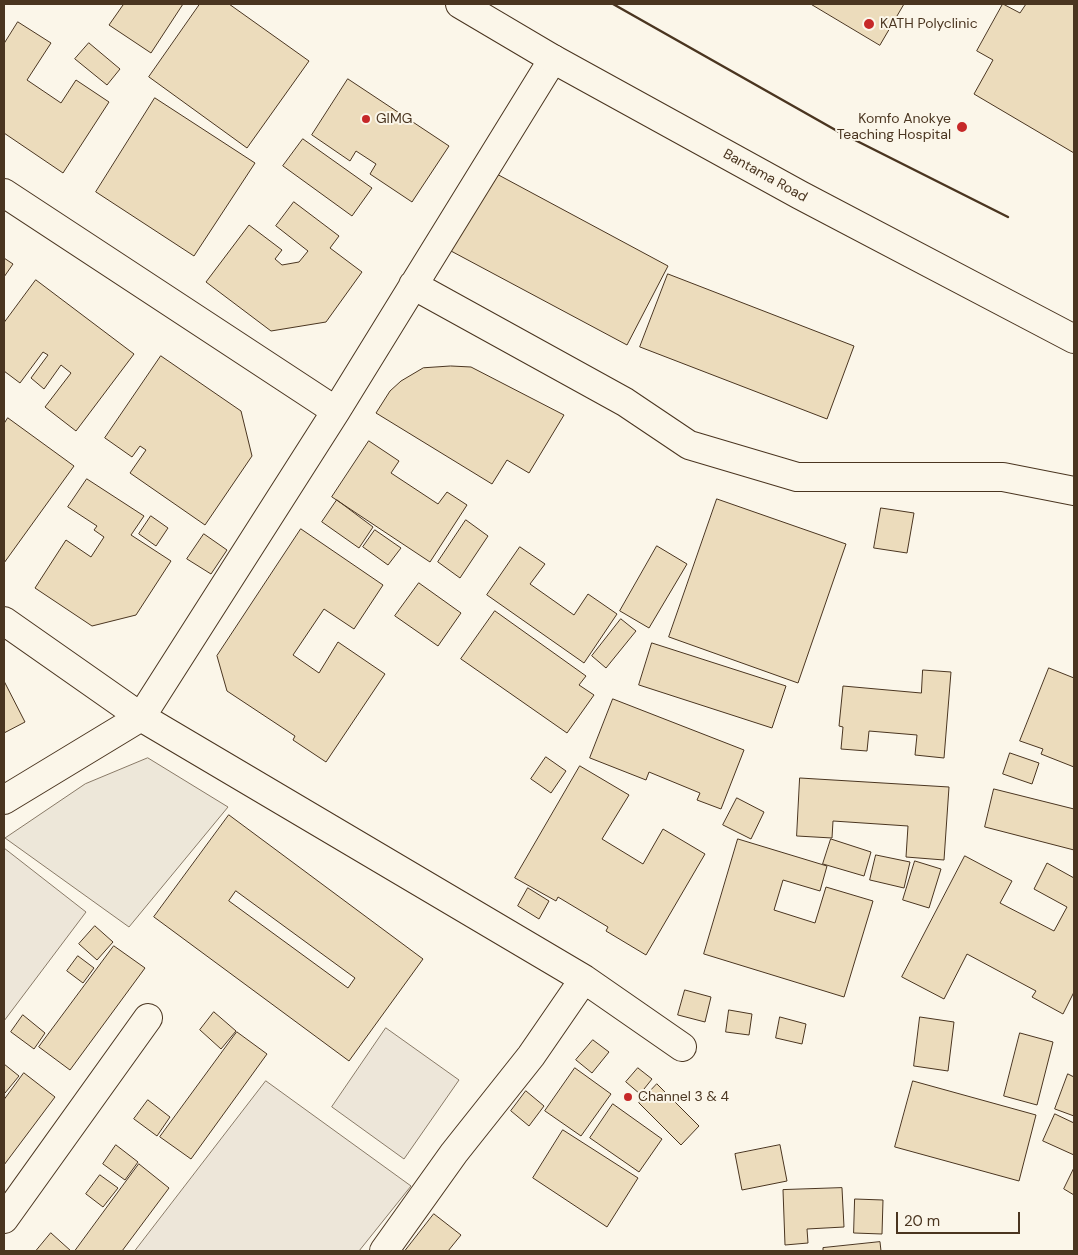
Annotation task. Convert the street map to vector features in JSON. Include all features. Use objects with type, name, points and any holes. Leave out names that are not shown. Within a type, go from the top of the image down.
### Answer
[{"type":"street","name":"Bantama Road","points":[[460,4],[553,59],[800,195],[1074,339]]},
{"type":"street","points":[[4,800],[141,718],[336,411],[553,59]]},
{"type":"street","points":[[4,193],[336,411]]},
{"type":"street","points":[[412,285],[625,402],[689,445],[797,477],[1003,478],[1074,491]]},
{"type":"street","points":[[4,621],[141,718],[584,979],[682,1047]]},
{"type":"street","points":[[384,1251],[454,1153],[531,1056],[584,979]]},
{"type":"street","points":[[4,1219],[148,1018]]},
{"type":"shaded area","points":[[148,758],[228,807],[129,927],[5,838],[85,784]]},
{"type":"shaded area","points":[[4,848],[86,912],[4,1021]]},
{"type":"shaded area","points":[[386,1028],[459,1080],[404,1159],[332,1107]]},
{"type":"shaded area","points":[[266,1081],[411,1186],[359,1251],[135,1251]]},
{"type":"building","points":[[122,4],[183,4],[151,53],[109,25]]},
{"type":"building","points":[[200,4],[229,4],[309,61],[247,148],[149,77]]},
{"type":"building","name":"KATH Polyclinic","points":[[811,4],[904,4],[880,45]]},
{"type":"building","points":[[1003,4],[1020,13],[1026,4],[1074,4],[1074,153],[974,94],[993,60],[977,51]]},
{"type":"building","points":[[18,22],[51,43],[27,80],[61,103],[76,80],[109,102],[63,173],[4,133],[4,44]]},
{"type":"building","points":[[89,43],[120,69],[107,85],[75,59]]},
{"type":"building","points":[[348,79],[449,146],[412,202],[370,174],[376,164],[356,151],[350,161],[312,135]]},
{"type":"building","points":[[155,98],[255,163],[194,256],[96,192]]},
{"type":"building","points":[[303,139],[372,188],[352,216],[283,166]]},
{"type":"building","points":[[493,172],[668,266],[627,345],[451,251]]},
{"type":"building","points":[[294,202],[339,236],[330,248],[362,272],[326,322],[271,331],[206,282],[249,225],[282,250],[275,259],[282,265],[299,262],[308,251],[276,226]]},
{"type":"building","points":[[4,258],[13,264],[4,277]]},
{"type":"building","points":[[668,274],[854,346],[827,419],[640,347]]},
{"type":"building","points":[[36,280],[134,354],[76,431],[45,407],[71,373],[61,365],[44,389],[31,378],[48,355],[43,352],[20,383],[4,371],[4,323]]},
{"type":"building","points":[[161,356],[241,411],[252,456],[205,525],[130,473],[146,450],[140,446],[132,457],[105,438]]},
{"type":"building","points":[[471,367],[564,415],[529,473],[507,460],[492,484],[376,413],[390,391],[401,381],[423,368]]},
{"type":"building","points":[[8,418],[74,466],[4,563],[4,424]]},
{"type":"building","points":[[369,441],[399,461],[391,473],[438,504],[447,492],[467,505],[430,562],[332,497]]},
{"type":"building","points":[[87,479],[144,516],[131,535],[171,561],[136,615],[92,626],[35,588],[66,540],[91,557],[104,537],[94,530],[97,526],[68,507]]},
{"type":"building","points":[[717,499],[846,544],[798,683],[669,637]]},
{"type":"building","points":[[337,500],[373,527],[359,548],[322,522]]},
{"type":"building","points":[[881,508],[914,513],[907,553],[874,548]]},
{"type":"building","points":[[151,516],[168,528],[156,546],[139,534]]},
{"type":"building","points":[[466,520],[488,536],[460,578],[438,562]]},
{"type":"building","points":[[301,529],[383,585],[354,629],[324,609],[293,655],[319,673],[338,642],[385,674],[326,762],[293,740],[295,736],[227,691],[217,656]]},
{"type":"building","points":[[375,530],[401,548],[388,565],[363,547]]},
{"type":"building","points":[[204,534],[227,550],[211,574],[187,559]]},
{"type":"building","points":[[657,546],[687,564],[649,628],[620,611]]},
{"type":"building","points":[[520,547],[545,564],[530,584],[574,615],[588,594],[617,614],[584,663],[487,595]]},
{"type":"building","points":[[419,583],[461,613],[438,646],[395,616]]},
{"type":"building","points":[[495,611],[586,676],[579,685],[594,695],[567,733],[461,659]]},
{"type":"building","points":[[621,619],[636,631],[606,668],[592,656]]},
{"type":"building","points":[[652,643],[786,686],[772,728],[639,685]]},
{"type":"building","points":[[1049,668],[1074,678],[1074,767],[1041,754],[1043,749],[1020,741]]},
{"type":"building","points":[[923,670],[951,672],[944,758],[915,755],[917,735],[869,731],[867,751],[841,749],[843,727],[839,726],[843,686],[921,693]]},
{"type":"building","points":[[4,681],[25,722],[4,733]]},
{"type":"building","points":[[613,699],[744,750],[721,809],[697,800],[700,793],[649,772],[646,780],[590,758]]},
{"type":"building","points":[[1010,753],[1039,763],[1032,784],[1003,774]]},
{"type":"building","points":[[546,757],[566,771],[551,793],[531,779]]},
{"type":"building","points":[[580,766],[629,795],[602,839],[643,864],[663,829],[705,854],[646,955],[606,931],[608,927],[558,897],[556,901],[515,878]]},
{"type":"building","points":[[800,778],[949,787],[944,860],[906,857],[908,826],[833,821],[832,838],[797,836]]},
{"type":"building","points":[[994,789],[1074,809],[1074,850],[985,827]]},
{"type":"building","points":[[737,798],[764,812],[751,839],[723,825]]},
{"type":"building","points":[[229,815],[423,959],[349,1061],[154,917]],"holes":[[[236,891],[355,978],[348,988],[229,901]]]},
{"type":"building","points":[[738,839],[827,866],[820,891],[783,880],[774,910],[815,923],[826,887],[873,901],[844,997],[704,954]]},
{"type":"building","points":[[831,839],[871,852],[864,876],[823,864]]},
{"type":"building","points":[[876,855],[910,862],[904,888],[870,880]]},
{"type":"building","points":[[965,856],[1012,881],[1000,903],[1054,931],[1067,907],[1034,889],[1047,863],[1074,878],[1074,992],[1063,1014],[1032,997],[1036,991],[967,954],[944,999],[902,977]]},
{"type":"building","points":[[915,861],[941,869],[929,908],[903,900]]},
{"type":"building","points":[[528,888],[549,901],[539,919],[518,906]]},
{"type":"building","points":[[95,926],[113,942],[97,960],[79,944]]},
{"type":"building","points":[[114,946],[145,968],[70,1070],[39,1047]]},
{"type":"building","points":[[78,956],[94,968],[83,983],[67,971]]},
{"type":"building","points":[[685,990],[711,997],[705,1022],[678,1015]]},
{"type":"building","points":[[729,1010],[752,1014],[749,1035],[726,1032]]},
{"type":"building","points":[[214,1012],[236,1031],[221,1049],[200,1030]]},
{"type":"building","points":[[23,1015],[45,1033],[34,1049],[11,1032]]},
{"type":"building","points":[[780,1017],[806,1024],[802,1044],[776,1038]]},
{"type":"building","points":[[920,1017],[954,1022],[948,1071],[914,1066]]},
{"type":"building","points":[[237,1032],[267,1054],[191,1159],[160,1137]]},
{"type":"building","points":[[1020,1033],[1053,1042],[1037,1105],[1004,1096]]},
{"type":"building","points":[[593,1040],[609,1052],[592,1073],[576,1060]]},
{"type":"building","points":[[4,1064],[19,1076],[5,1093],[4,1091]]},
{"type":"building","points":[[575,1068],[611,1094],[581,1136],[545,1111]]},
{"type":"building","points":[[638,1068],[652,1079],[640,1094],[626,1082]]},
{"type":"building","points":[[24,1073],[55,1097],[4,1165],[4,1100]]},
{"type":"building","points":[[1068,1074],[1074,1077],[1074,1116],[1055,1109]]},
{"type":"building","points":[[913,1081],[1036,1115],[1019,1181],[895,1147]]},
{"type":"building","points":[[657,1084],[699,1126],[681,1145],[639,1103]]},
{"type":"building","points":[[526,1091],[544,1106],[529,1126],[511,1111]]},
{"type":"building","points":[[148,1100],[170,1117],[157,1136],[134,1119]]},
{"type":"building","points":[[613,1104],[662,1139],[639,1172],[590,1138]]},
{"type":"building","points":[[1055,1114],[1074,1123],[1074,1155],[1043,1141]]},
{"type":"building","points":[[563,1130],[638,1178],[607,1227],[533,1178]]},
{"type":"building","points":[[116,1145],[138,1162],[125,1180],[103,1164]]},
{"type":"building","points":[[780,1145],[787,1181],[742,1190],[735,1154]]},
{"type":"building","points":[[139,1164],[169,1188],[122,1251],[75,1251]]},
{"type":"building","points":[[1074,1168],[1074,1195],[1064,1189]]},
{"type":"building","points":[[100,1175],[118,1188],[103,1207],[86,1194]]},
{"type":"building","points":[[842,1188],[844,1227],[807,1229],[808,1243],[785,1245],[783,1190]]},
{"type":"building","points":[[855,1199],[883,1200],[882,1234],[854,1233]]},
{"type":"building","points":[[434,1214],[461,1235],[448,1251],[405,1251]]},
{"type":"building","points":[[51,1233],[71,1251],[36,1251]]},
{"type":"building","points":[[880,1242],[881,1251],[823,1251],[823,1248]]},
{"type":"wall","points":[[613,4],[839,132],[1008,217]]},
{"type":"place","name":"KATH Polyclinic","points":[[869,24]]},
{"type":"place","name":"GIMG","points":[[366,119]]},
{"type":"place","name":"Komfo Anokye Teaching Hospital","points":[[962,127]]},
{"type":"place","name":"Channel 3 & 4","points":[[628,1097]]}]
